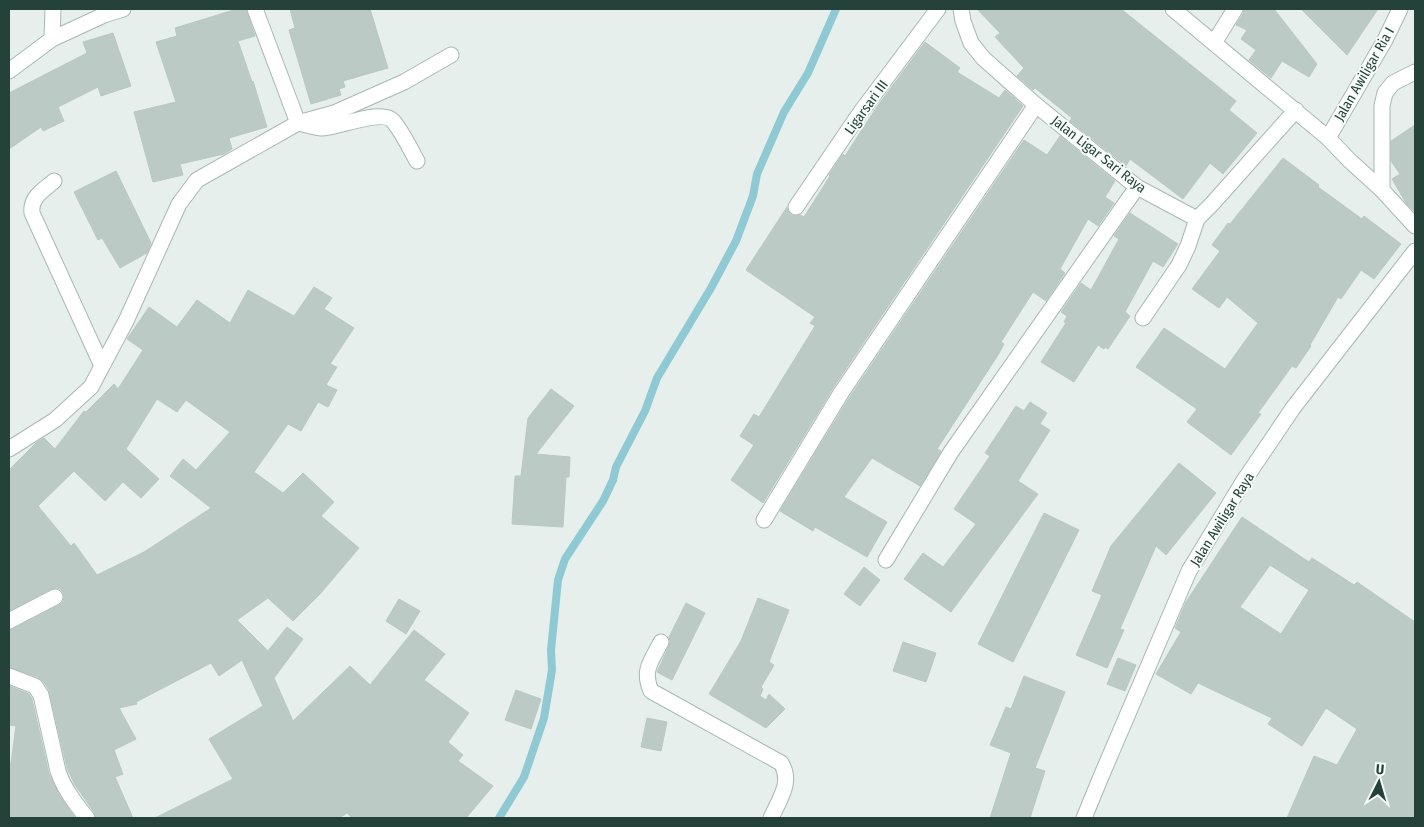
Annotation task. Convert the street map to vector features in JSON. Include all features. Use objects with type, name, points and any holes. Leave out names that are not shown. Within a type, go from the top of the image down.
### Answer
[{"type":"street","points":[[52,39],[53,9]]},
{"type":"street","points":[[9,70],[52,39],[123,9]]},
{"type":"street","points":[[255,9],[298,123]]},
{"type":"street","name":"Ligarsari III","points":[[796,208],[860,113],[938,9]]},
{"type":"street","name":"Jalan Ligar Sari Raya","points":[[961,9],[971,43],[982,58],[1036,105],[1137,187],[1197,219]]},
{"type":"street","points":[[1173,9],[1328,138],[1382,190],[1415,226]]},
{"type":"street","points":[[1214,43],[1235,9]]},
{"type":"street","name":"Jalan Awiligar Ria I","points":[[1328,138],[1385,40],[1400,9]]},
{"type":"street","points":[[9,449],[55,420],[91,387],[126,321],[179,204],[196,180],[298,123],[334,113],[404,82],[451,55]]},
{"type":"street","points":[[1382,190],[1382,106],[1385,93],[1393,83],[1415,72]]},
{"type":"street","points":[[764,520],[841,393],[1036,105]]},
{"type":"street","points":[[1143,318],[1179,264],[1188,246],[1197,219],[1296,110]]},
{"type":"street","points":[[298,123],[321,128],[338,126],[376,116],[385,116],[392,119],[417,161]]},
{"type":"street","points":[[54,181],[33,199],[32,213],[102,366]]},
{"type":"street","points":[[886,560],[951,452],[1137,187]]},
{"type":"street","name":"Jalan Awiligar Raya","points":[[1084,818],[1189,571],[1243,482],[1293,408],[1415,251]]},
{"type":"street","points":[[9,621],[55,597]]},
{"type":"street","points":[[661,642],[646,673],[651,692],[781,763],[786,770],[786,784],[771,818]]},
{"type":"street","points":[[9,676],[35,686],[41,696],[61,781],[87,818]]},
{"type":"building","points":[[237,9],[246,9],[255,36],[238,41],[267,127],[229,138],[232,149],[224,154],[180,164],[183,175],[153,182],[134,112],[176,102],[156,42],[177,36],[175,28]]},
{"type":"building","points":[[290,9],[370,9],[388,68],[343,81],[345,87],[339,89],[341,95],[311,104],[289,30],[295,28]]},
{"type":"building","points":[[977,9],[1121,9],[1236,101],[1229,110],[1257,133],[1223,174],[1210,163],[1183,199],[1130,159],[1126,166],[1070,121],[1072,118],[1017,76],[1024,68],[995,37],[1000,33]]},
{"type":"building","points":[[1244,9],[1274,9],[1317,64],[1309,77],[1282,61],[1271,78],[1249,60],[1256,50],[1241,39],[1247,30],[1236,25]]},
{"type":"building","points":[[1301,9],[1378,9],[1347,55]]},
{"type":"building","points":[[113,33],[131,86],[101,96],[98,87],[58,107],[64,121],[43,131],[41,127],[9,149],[9,93],[87,53],[83,42]]},
{"type":"building","points":[[925,42],[960,68],[957,72],[999,98],[1005,90],[1023,106],[833,388],[763,503],[731,480],[754,445],[740,436],[754,414],[759,417],[815,326],[810,323],[815,317],[746,270],[787,207],[791,215],[804,217],[843,154],[845,156],[876,108]]},
{"type":"building","points":[[1415,125],[1415,212],[1406,203],[1392,179],[1400,174],[1391,161],[1391,141]]},
{"type":"building","points":[[1060,136],[1115,181],[1105,197],[1114,203],[1098,226],[1088,219],[1060,269],[1065,273],[1046,301],[1033,292],[1001,342],[1004,344],[998,355],[937,449],[941,451],[920,486],[872,458],[844,497],[887,522],[867,557],[815,527],[813,531],[780,511],[849,398],[1024,140],[1047,155]]},
{"type":"building","points":[[1283,158],[1319,185],[1318,187],[1362,219],[1364,216],[1401,244],[1374,279],[1361,270],[1341,299],[1338,297],[1311,346],[1296,368],[1292,366],[1258,413],[1261,414],[1231,455],[1187,422],[1197,409],[1136,367],[1164,328],[1225,369],[1258,323],[1227,297],[1219,308],[1192,289],[1220,251],[1212,245],[1228,223],[1230,224]]},
{"type":"building","points":[[116,171],[151,243],[147,253],[120,268],[102,238],[98,240],[74,192]]},
{"type":"building","points":[[1130,213],[1178,244],[1163,267],[1153,261],[1125,312],[1130,316],[1108,349],[1098,345],[1074,382],[1041,362],[1066,323],[1064,322],[1067,316],[1061,312],[1081,283],[1091,290],[1119,239],[1114,236]]},
{"type":"building","points":[[314,287],[332,298],[324,309],[354,328],[330,364],[337,367],[326,385],[337,390],[328,407],[318,402],[301,431],[288,424],[254,472],[283,493],[303,473],[334,502],[321,516],[359,548],[320,594],[293,621],[268,598],[237,620],[268,651],[287,627],[303,639],[274,678],[293,721],[350,666],[370,685],[414,630],[445,654],[424,680],[469,713],[448,742],[463,755],[458,761],[493,786],[466,818],[352,818],[347,813],[339,818],[155,818],[233,779],[209,739],[263,706],[242,660],[219,676],[211,663],[136,702],[137,704],[119,708],[136,739],[114,750],[123,774],[115,777],[133,818],[96,818],[94,812],[75,785],[67,768],[49,690],[38,677],[9,667],[9,630],[59,605],[63,602],[64,597],[60,589],[51,589],[9,611],[9,470],[37,442],[44,438],[55,449],[84,411],[86,412],[114,384],[118,389],[143,350],[127,339],[149,307],[177,327],[197,300],[230,323],[248,290],[294,316]],"holes":[[[157,399],[177,412],[186,400],[230,432],[196,470],[183,459],[170,476],[211,508],[144,552],[97,575],[74,543],[71,546],[38,506],[74,471],[105,501],[123,482],[141,498],[159,479],[126,449]]]},
{"type":"building","points":[[551,389],[574,406],[536,454],[570,457],[569,477],[566,477],[563,527],[512,524],[515,476],[521,476],[528,418]]},
{"type":"building","points":[[1030,402],[1047,413],[1040,424],[1050,430],[1018,481],[1038,494],[951,612],[904,579],[923,553],[943,567],[976,524],[954,509],[990,456],[985,453],[1016,406],[1024,411]]},
{"type":"building","points":[[1179,463],[1216,493],[1166,555],[1156,546],[1120,629],[1124,630],[1107,668],[1076,655],[1102,595],[1092,591],[1111,546]]},
{"type":"building","points":[[1044,513],[1079,530],[1013,662],[978,644]]},
{"type":"building","points":[[1242,517],[1309,562],[1312,558],[1354,585],[1357,582],[1415,622],[1415,818],[1287,818],[1314,756],[1337,765],[1357,729],[1326,708],[1302,746],[1268,724],[1272,718],[1198,683],[1191,694],[1156,674],[1181,632],[1175,628],[1186,602]],"holes":[[[1270,565],[1309,590],[1281,634],[1240,607]]]},
{"type":"building","points":[[864,567],[880,580],[860,606],[844,594]]},
{"type":"building","points":[[758,598],[789,610],[769,662],[774,665],[761,687],[763,689],[760,696],[766,700],[769,694],[785,709],[766,728],[709,694],[741,641]]},
{"type":"building","points":[[399,599],[420,611],[406,634],[386,621]]},
{"type":"building","points":[[686,603],[705,613],[672,680],[657,672],[669,646],[669,637]]},
{"type":"building","points":[[903,642],[936,653],[926,682],[893,671]]},
{"type":"building","points":[[1118,658],[1136,665],[1125,691],[1107,684]]},
{"type":"building","points":[[1024,676],[1065,692],[1035,768],[1045,771],[1030,818],[990,818],[1011,753],[990,745],[1006,707],[1011,709]]},
{"type":"building","points":[[9,686],[29,694],[32,699],[49,774],[59,795],[75,818],[9,818],[9,764],[11,763],[16,726],[9,725]]},
{"type":"building","points":[[516,690],[541,699],[531,729],[505,720]]},
{"type":"building","points":[[647,718],[667,722],[661,751],[641,747]]},
{"type":"waterway","points":[[499,818],[524,777],[544,718],[552,670],[551,650],[558,580],[565,559],[603,501],[613,480],[616,467],[645,411],[657,378],[711,288],[736,241],[753,196],[757,174],[784,112],[808,73],[836,9]]}]
